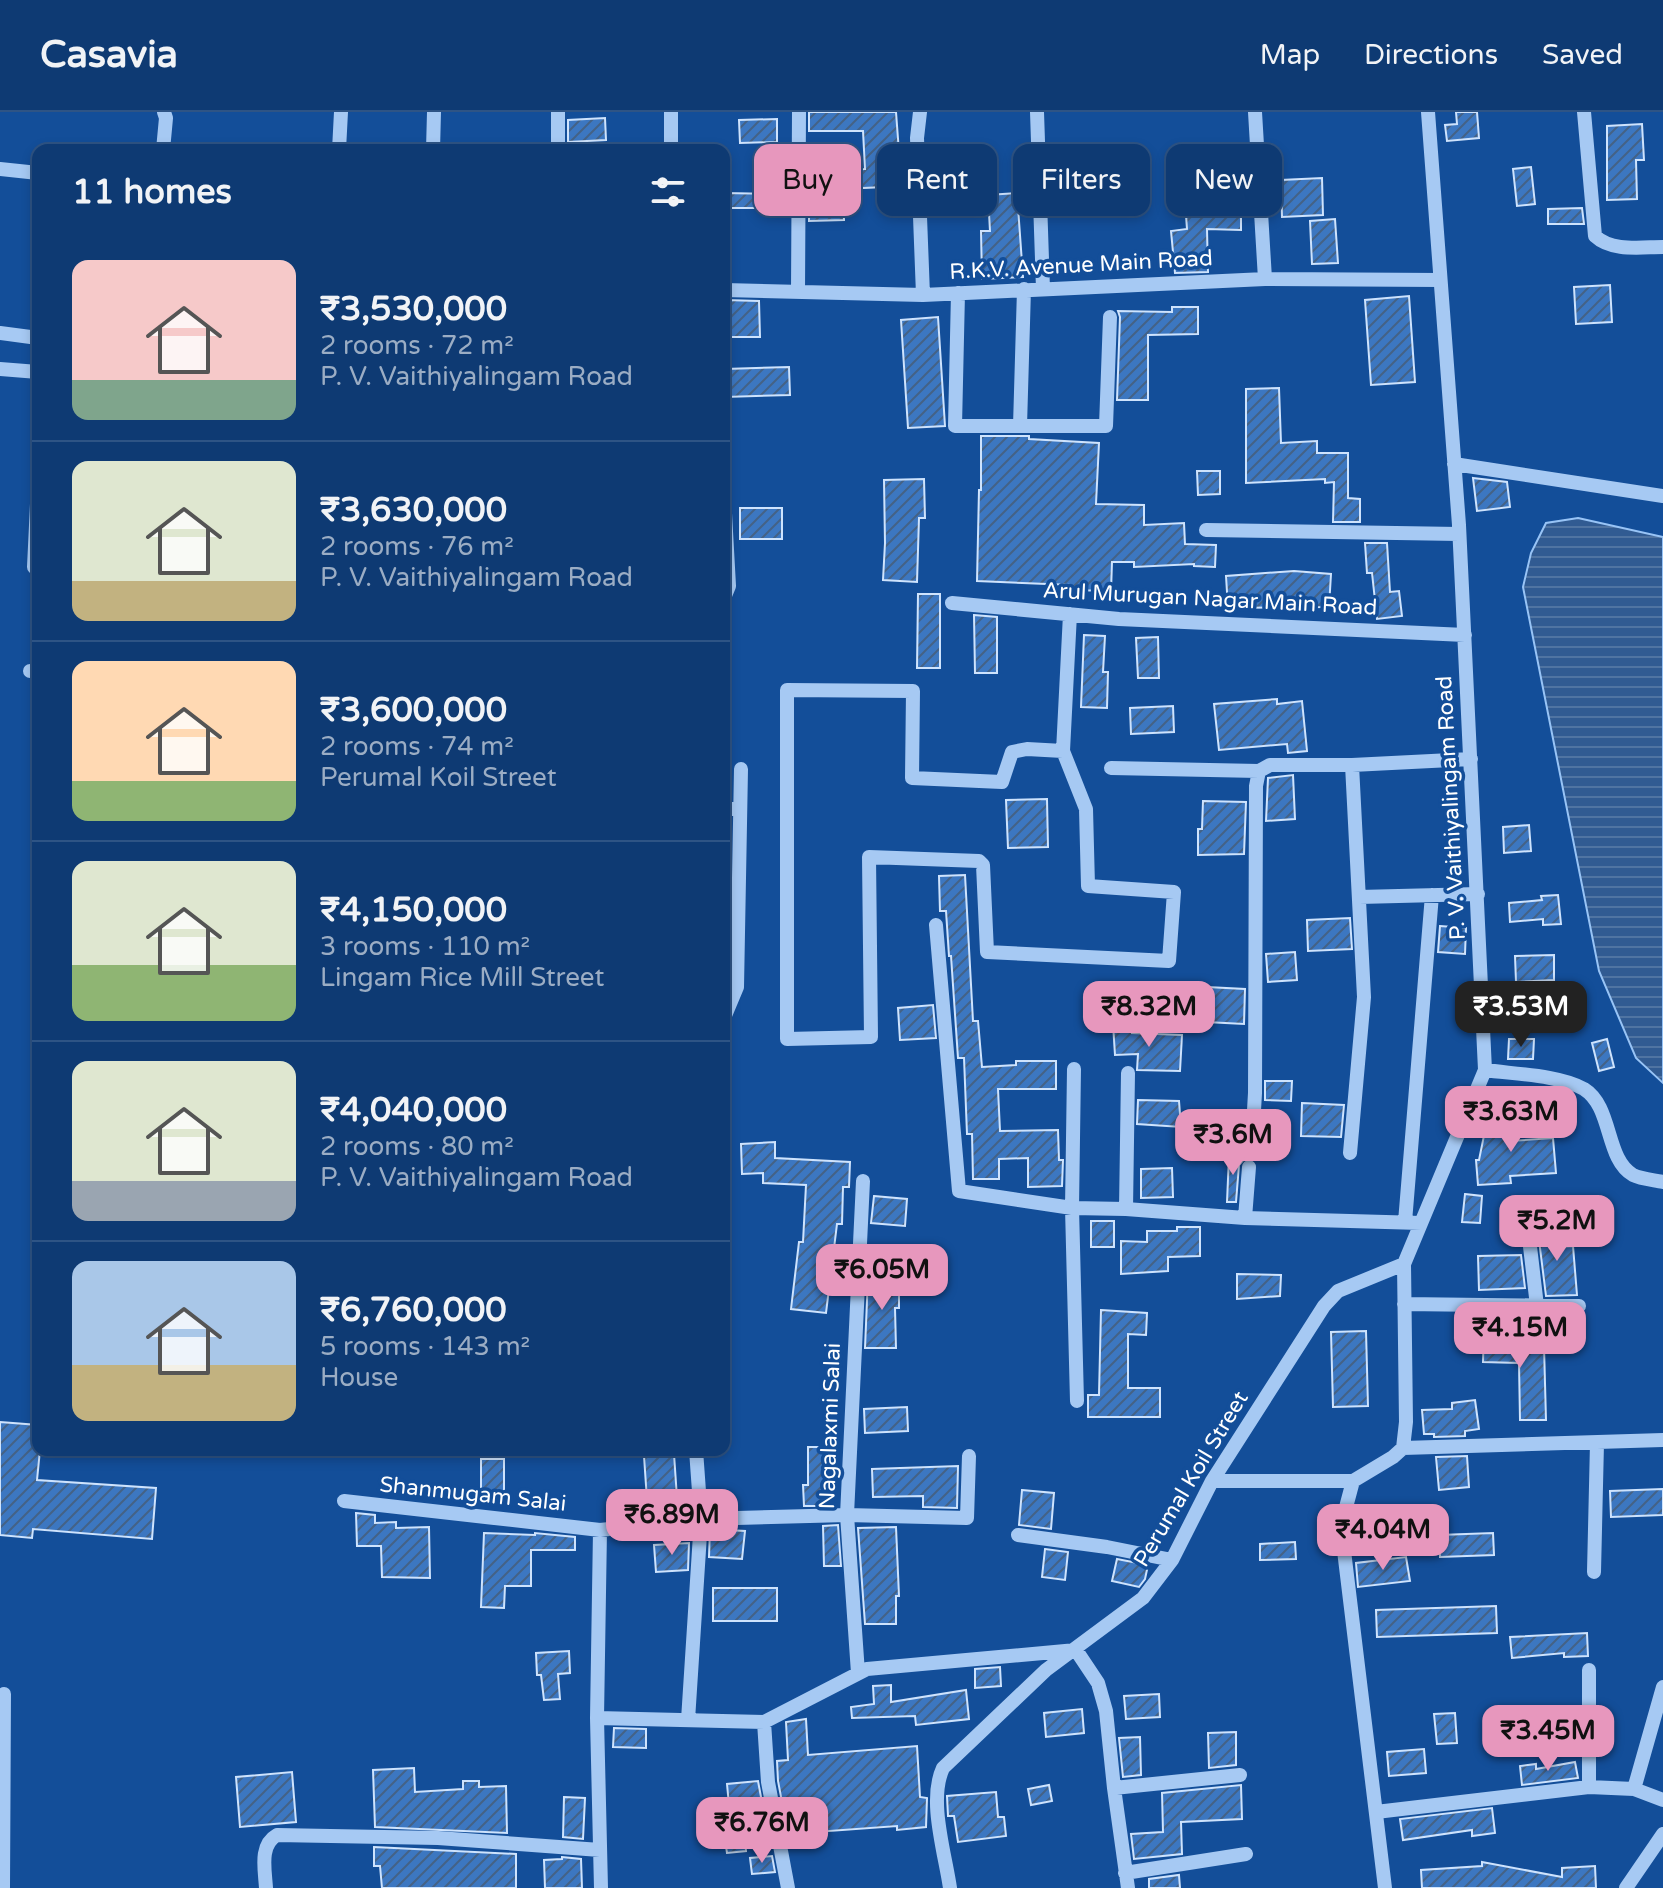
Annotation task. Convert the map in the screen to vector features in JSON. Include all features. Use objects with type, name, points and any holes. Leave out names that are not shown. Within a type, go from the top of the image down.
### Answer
[{"type":"street","points":[[164,112],[164,144]]},
{"type":"street","points":[[339,144],[341,112]]},
{"type":"street","points":[[433,144],[434,112]]},
{"type":"street","points":[[558,112],[558,144]]},
{"type":"street","points":[[671,112],[671,144]]},
{"type":"street","points":[[798,292],[799,112]]},
{"type":"street","points":[[920,112],[917,138],[923,295]]},
{"type":"street","points":[[1037,112],[1043,289]]},
{"type":"street","points":[[1255,112],[1265,279]]},
{"type":"street","name":"P. V. Vaithiyalingam Road","points":[[1403,1448],[1406,1422],[1404,1264],[1485,1070],[1459,534],[1428,112]]},
{"type":"street","points":[[1584,112],[1595,236],[1602,243],[1615,247],[1663,247]]},
{"type":"street","points":[[0,169],[32,172]]},
{"type":"street","name":"R.K.V. Avenue Main Road","points":[[730,290],[923,295],[1265,279],[1440,280]]},
{"type":"street","points":[[1020,426],[1024,289]]},
{"type":"street","points":[[958,293],[955,426],[1106,426],[1110,317]]},
{"type":"street","points":[[0,333],[32,337]]},
{"type":"street","points":[[0,369],[32,372]]},
{"type":"street","points":[[1454,464],[1663,496]]},
{"type":"street","points":[[1206,530],[1459,534]]},
{"type":"street","name":"Arul Murugan Nagar Main Road","points":[[952,603],[1070,614],[1465,635]]},
{"type":"street","points":[[1063,751],[1027,749],[1012,752],[1002,782],[912,778],[913,691],[787,690],[787,1039],[871,1037],[869,857],[979,861],[983,865],[987,952],[1169,961],[1174,892],[1088,886],[1086,809],[1063,751],[1070,614]]},
{"type":"street","points":[[1111,768],[1259,771],[1270,765],[1352,765],[1471,759]]},
{"type":"street","points":[[1350,1153],[1364,997],[1352,765]]},
{"type":"street","points":[[730,1004],[737,987],[741,769]]},
{"type":"street","points":[[1252,1145],[1255,1093],[1256,786],[1259,771]]},
{"type":"street","points":[[730,809],[740,809]]},
{"type":"street","points":[[1359,897],[1478,894]]},
{"type":"street","points":[[1405,1222],[1432,895]]},
{"type":"street","points":[[936,925],[959,1191],[1072,1208],[1245,1218],[1421,1223]]},
{"type":"street","points":[[1074,1069],[1072,1208],[1077,1401]]},
{"type":"street","points":[[1485,1070],[1570,1083],[1586,1090],[1596,1100],[1627,1170],[1634,1176],[1663,1182]]},
{"type":"street","points":[[1126,1209],[1128,1073]]},
{"type":"street","points":[[1245,1218],[1249,1167]]},
{"type":"street","name":"Nagalaxmi Salai","points":[[858,1673],[847,1515],[863,1181]]},
{"type":"street","points":[[1527,1221],[1537,1306]]},
{"type":"street","name":"Perumal Koil Street","points":[[950,1888],[936,1798],[937,1781],[943,1768],[1046,1670],[1143,1598],[1172,1560],[1212,1481],[1330,1298],[1338,1291],[1404,1264]]},
{"type":"street","points":[[1404,1304],[1579,1306]]},
{"type":"street","points":[[1212,1481],[1353,1481],[1403,1448],[1663,1440]]},
{"type":"street","points":[[1594,1572],[1597,1443]]},
{"type":"street","points":[[688,1720],[701,1519],[696,1456]]},
{"type":"street","name":"Shanmugam Salai","points":[[344,1501],[600,1530],[701,1519],[847,1515],[967,1518],[969,1456]]},
{"type":"street","points":[[1353,1481],[1341,1526],[1385,1888]]},
{"type":"street","points":[[600,1530],[597,1718],[601,1888]]},
{"type":"street","points":[[1018,1535],[1172,1560]]},
{"type":"street","points":[[597,1718],[764,1722],[867,1669],[1076,1650],[1098,1683],[1106,1711],[1126,1880],[1246,1854]]},
{"type":"street","points":[[1589,1670],[1589,1787]]},
{"type":"street","points":[[1634,1789],[1663,1687]]},
{"type":"street","points":[[3,1888],[4,1694]]},
{"type":"street","points":[[764,1722],[768,1782],[788,1888]]},
{"type":"street","points":[[1114,1788],[1240,1775]]},
{"type":"street","points":[[1376,1812],[1589,1787],[1634,1789],[1663,1800]]},
{"type":"street","points":[[1626,1888],[1663,1834]]},
{"type":"street","points":[[266,1888],[264,1854],[268,1842],[277,1835],[438,1838],[600,1850]]},
{"type":"water","points":[[1578,518],[1663,537],[1663,1083],[1636,1058],[1599,971],[1523,587],[1531,553],[1546,523]]},
{"type":"building","points":[[809,112],[896,112],[898,144],[877,144],[877,187],[861,188],[861,169],[865,169],[863,131],[809,131]]},
{"type":"building","points":[[1456,112],[1477,112],[1479,138],[1447,141],[1445,125],[1457,124]]},
{"type":"building","points":[[605,118],[606,140],[568,142],[568,120]]},
{"type":"building","points":[[777,119],[777,142],[740,143],[739,120]]},
{"type":"building","points":[[1642,124],[1644,160],[1636,160],[1637,199],[1607,200],[1607,126]]},
{"type":"building","points":[[1531,167],[1535,204],[1517,206],[1513,169]]},
{"type":"building","points":[[1322,178],[1323,215],[1282,217],[1282,180]]},
{"type":"building","points":[[730,193],[754,194],[754,208],[730,208]]},
{"type":"building","points":[[1013,193],[1013,216],[1019,216],[1023,277],[982,279],[981,231],[990,231],[989,216],[997,216],[997,194]]},
{"type":"building","points":[[1582,208],[1584,224],[1548,224],[1548,209]]},
{"type":"building","points":[[809,216],[844,216],[844,220],[809,221]]},
{"type":"building","points":[[1186,216],[1241,216],[1241,230],[1207,229],[1208,272],[1175,273],[1171,231],[1187,229]]},
{"type":"building","points":[[1335,219],[1338,263],[1312,264],[1310,221]]},
{"type":"building","points":[[1610,285],[1612,322],[1576,324],[1574,287]]},
{"type":"building","points":[[1409,296],[1415,382],[1371,385],[1365,300]]},
{"type":"building","points":[[730,300],[759,301],[760,337],[730,337]]},
{"type":"building","points":[[1172,307],[1198,307],[1198,334],[1148,335],[1148,400],[1117,400],[1118,311],[1172,312]]},
{"type":"building","points":[[938,317],[945,426],[908,428],[901,320]]},
{"type":"building","points":[[789,367],[790,395],[730,397],[730,369]]},
{"type":"building","points":[[1279,388],[1281,443],[1317,441],[1317,453],[1348,453],[1348,498],[1360,499],[1360,522],[1333,522],[1334,482],[1325,483],[1325,479],[1246,483],[1246,389]]},
{"type":"building","points":[[981,436],[1029,436],[1029,439],[1099,443],[1096,504],[1144,505],[1144,525],[1184,523],[1185,544],[1216,545],[1215,567],[1194,564],[1134,567],[1134,562],[1112,562],[1111,591],[1071,590],[1071,585],[977,581]]},
{"type":"building","points":[[1197,471],[1220,471],[1220,494],[1198,495]]},
{"type":"building","points":[[1473,478],[1507,482],[1510,507],[1477,511]]},
{"type":"building","points":[[924,479],[925,518],[919,518],[917,582],[883,580],[884,480]]},
{"type":"building","points":[[740,508],[782,508],[782,539],[740,539]]},
{"type":"building","points":[[1365,543],[1387,543],[1390,592],[1399,591],[1402,616],[1377,619],[1372,573],[1367,573]]},
{"type":"building","points":[[1294,571],[1331,574],[1329,607],[1228,608],[1226,576]]},
{"type":"building","points":[[918,594],[940,594],[940,668],[917,668]]},
{"type":"building","points":[[974,615],[997,617],[997,673],[975,673]]},
{"type":"building","points":[[1084,635],[1105,636],[1103,672],[1108,672],[1107,708],[1081,707]]},
{"type":"building","points":[[1158,637],[1159,678],[1138,678],[1136,638]]},
{"type":"building","points":[[1277,699],[1277,704],[1302,701],[1307,751],[1288,753],[1287,744],[1219,750],[1214,704]]},
{"type":"building","points":[[1173,706],[1174,732],[1131,734],[1130,708]]},
{"type":"building","points":[[1293,775],[1295,819],[1266,821],[1268,778]]},
{"type":"building","points":[[1047,799],[1048,847],[1008,848],[1006,800]]},
{"type":"building","points":[[1203,801],[1246,802],[1244,854],[1198,855]]},
{"type":"building","points":[[1529,825],[1531,851],[1504,853],[1503,827]]},
{"type":"building","points":[[965,875],[973,1021],[978,1021],[982,1067],[1016,1065],[1016,1061],[1056,1061],[1056,1089],[998,1089],[1000,1131],[1058,1130],[1059,1160],[1063,1160],[1062,1186],[1028,1187],[1028,1158],[999,1159],[999,1179],[973,1179],[972,1134],[967,1134],[964,1058],[958,1058],[951,956],[946,911],[940,911],[939,876]]},
{"type":"building","points":[[1558,895],[1561,924],[1543,925],[1543,919],[1510,922],[1509,903]]},
{"type":"building","points":[[1350,918],[1352,949],[1308,951],[1307,920]]},
{"type":"building","points":[[1440,926],[1466,928],[1465,954],[1438,952]]},
{"type":"building","points":[[1295,952],[1297,980],[1268,982],[1266,954]]},
{"type":"building","points":[[1554,955],[1554,980],[1516,982],[1515,956]]},
{"type":"building","points":[[1207,987],[1245,989],[1244,1024],[1206,1022]]},
{"type":"building","points":[[933,1005],[936,1038],[900,1040],[898,1008]]},
{"type":"building","points":[[1113,1024],[1132,1024],[1132,1033],[1182,1035],[1180,1071],[1137,1070],[1138,1054],[1115,1055]]},
{"type":"building","points":[[1509,1039],[1534,1039],[1533,1059],[1508,1059]]},
{"type":"building","points":[[1607,1039],[1614,1067],[1599,1071],[1592,1043]]},
{"type":"building","points":[[1265,1081],[1292,1081],[1291,1101],[1265,1100]]},
{"type":"building","points":[[1138,1100],[1179,1101],[1181,1127],[1137,1124]]},
{"type":"building","points":[[1302,1103],[1344,1105],[1341,1137],[1301,1136]]},
{"type":"building","points":[[1489,1111],[1508,1112],[1510,1141],[1553,1138],[1556,1173],[1510,1176],[1511,1183],[1478,1185],[1476,1160],[1479,1160]]},
{"type":"building","points":[[775,1142],[775,1158],[850,1162],[849,1187],[843,1187],[842,1224],[837,1224],[826,1313],[791,1309],[799,1242],[803,1242],[806,1185],[763,1183],[763,1173],[742,1174],[741,1144]]},
{"type":"building","points":[[1229,1156],[1246,1157],[1239,1165],[1236,1202],[1227,1202]]},
{"type":"building","points":[[1172,1168],[1173,1197],[1141,1198],[1141,1169]]},
{"type":"building","points":[[1465,1194],[1482,1196],[1480,1223],[1462,1222]]},
{"type":"building","points":[[874,1196],[907,1199],[905,1226],[871,1223]]},
{"type":"building","points":[[1091,1221],[1114,1221],[1114,1247],[1091,1247]]},
{"type":"building","points":[[1558,1223],[1559,1247],[1573,1246],[1577,1295],[1546,1296],[1537,1224]]},
{"type":"building","points":[[1177,1227],[1200,1227],[1200,1256],[1168,1257],[1168,1271],[1121,1274],[1121,1241],[1147,1242],[1147,1231],[1177,1231]]},
{"type":"building","points":[[1521,1255],[1525,1288],[1479,1290],[1478,1256]]},
{"type":"building","points":[[1237,1274],[1281,1275],[1280,1296],[1237,1299]]},
{"type":"building","points":[[868,1277],[899,1277],[899,1308],[895,1308],[896,1348],[865,1348]]},
{"type":"building","points":[[1101,1310],[1147,1313],[1146,1335],[1128,1334],[1128,1388],[1160,1388],[1160,1417],[1088,1417],[1088,1395],[1099,1395]]},
{"type":"building","points":[[1484,1329],[1514,1330],[1513,1347],[1544,1346],[1546,1420],[1520,1420],[1519,1363],[1483,1362]]},
{"type":"building","points":[[1366,1331],[1368,1406],[1333,1407],[1331,1332]]},
{"type":"building","points":[[1475,1400],[1479,1429],[1465,1431],[1465,1436],[1434,1437],[1434,1434],[1424,1434],[1422,1410],[1452,1409],[1452,1403]]},
{"type":"building","points":[[907,1407],[908,1431],[865,1433],[864,1409]]},
{"type":"building","points":[[0,1422],[32,1425],[32,1456],[39,1456],[37,1480],[156,1488],[152,1539],[33,1529],[32,1538],[0,1535]]},
{"type":"building","points":[[808,1447],[833,1447],[833,1475],[827,1475],[829,1506],[804,1506],[803,1485],[808,1485]]},
{"type":"building","points":[[644,1456],[674,1456],[677,1498],[647,1500]]},
{"type":"building","points":[[1467,1456],[1469,1487],[1439,1490],[1436,1457]]},
{"type":"building","points":[[481,1459],[504,1459],[504,1496],[481,1496]]},
{"type":"building","points":[[958,1466],[957,1508],[923,1507],[923,1496],[873,1497],[872,1469]]},
{"type":"building","points":[[1663,1489],[1663,1515],[1611,1517],[1610,1491]]},
{"type":"building","points":[[1022,1490],[1054,1493],[1051,1529],[1019,1525]]},
{"type":"building","points":[[356,1513],[375,1515],[375,1523],[396,1522],[396,1528],[429,1527],[430,1578],[382,1577],[381,1546],[357,1546]]},
{"type":"building","points":[[838,1525],[841,1566],[824,1566],[823,1526]]},
{"type":"building","points":[[896,1527],[899,1596],[896,1596],[896,1624],[865,1624],[858,1528]]},
{"type":"building","points":[[710,1529],[745,1531],[742,1559],[709,1557]]},
{"type":"building","points":[[484,1533],[575,1537],[575,1550],[531,1550],[531,1586],[505,1586],[504,1608],[481,1607]]},
{"type":"building","points":[[1493,1533],[1494,1555],[1440,1557],[1439,1535]]},
{"type":"building","points":[[1295,1542],[1296,1559],[1260,1560],[1260,1544]]},
{"type":"building","points":[[689,1543],[688,1570],[656,1572],[654,1545]]},
{"type":"building","points":[[1045,1549],[1068,1552],[1065,1580],[1042,1577]]},
{"type":"building","points":[[1406,1557],[1410,1581],[1358,1587],[1356,1563]]},
{"type":"building","points":[[1117,1559],[1148,1565],[1145,1579],[1139,1587],[1112,1581]]},
{"type":"building","points":[[713,1588],[777,1588],[777,1621],[713,1621]]},
{"type":"building","points":[[1496,1606],[1497,1633],[1377,1637],[1376,1610]]},
{"type":"building","points":[[1587,1633],[1588,1656],[1564,1657],[1564,1653],[1512,1658],[1510,1637]]},
{"type":"building","points":[[569,1651],[570,1673],[558,1674],[560,1699],[544,1700],[541,1675],[537,1675],[536,1653]]},
{"type":"building","points":[[1000,1667],[1001,1686],[975,1688],[975,1669]]},
{"type":"building","points":[[891,1685],[891,1702],[966,1690],[969,1719],[916,1725],[915,1716],[852,1718],[851,1707],[874,1704],[873,1686]]},
{"type":"building","points":[[1159,1694],[1160,1717],[1126,1719],[1124,1696]]},
{"type":"building","points":[[1082,1709],[1084,1733],[1046,1737],[1044,1713]]},
{"type":"building","points":[[1455,1713],[1457,1743],[1437,1744],[1434,1714]]},
{"type":"building","points":[[806,1719],[808,1755],[917,1746],[920,1797],[927,1798],[926,1827],[897,1830],[897,1826],[788,1834],[777,1761],[788,1760],[786,1722]]},
{"type":"building","points":[[614,1728],[646,1729],[646,1748],[613,1747]]},
{"type":"building","points":[[1236,1732],[1236,1765],[1209,1768],[1208,1733]]},
{"type":"building","points":[[1140,1737],[1141,1775],[1123,1777],[1119,1738]]},
{"type":"building","points":[[1424,1749],[1426,1773],[1389,1776],[1387,1752]]},
{"type":"building","points":[[1575,1762],[1578,1778],[1522,1785],[1520,1766],[1536,1764],[1536,1769]]},
{"type":"building","points":[[414,1768],[415,1792],[463,1789],[463,1781],[479,1781],[479,1787],[506,1786],[507,1833],[375,1827],[373,1770]]},
{"type":"building","points":[[292,1772],[296,1822],[240,1827],[236,1777]]},
{"type":"building","points":[[758,1781],[764,1813],[730,1816],[727,1784]]},
{"type":"building","points":[[1049,1785],[1052,1801],[1031,1805],[1028,1789]]},
{"type":"building","points":[[1241,1785],[1242,1819],[1181,1822],[1182,1854],[1134,1859],[1131,1834],[1163,1832],[1162,1793]]},
{"type":"building","points":[[996,1792],[998,1817],[1004,1817],[1006,1836],[958,1842],[954,1816],[948,1816],[947,1796]]},
{"type":"building","points":[[564,1797],[585,1798],[583,1839],[563,1837]]},
{"type":"building","points":[[1492,1808],[1495,1833],[1472,1836],[1472,1830],[1403,1840],[1400,1819]]},
{"type":"building","points":[[743,1817],[746,1851],[727,1853],[725,1840],[702,1841],[701,1819]]},
{"type":"building","points":[[374,1847],[516,1854],[516,1888],[382,1888],[380,1866],[374,1866]]},
{"type":"building","points":[[772,1856],[775,1872],[752,1874],[750,1858]]},
{"type":"building","points":[[562,1857],[581,1859],[582,1888],[545,1888],[544,1860]]},
{"type":"building","points":[[1482,1862],[1562,1877],[1562,1868],[1595,1866],[1596,1888],[1422,1888],[1421,1870],[1482,1866]]},
{"type":"building","points":[[1179,1875],[1180,1888],[1149,1888],[1149,1879]]}]
